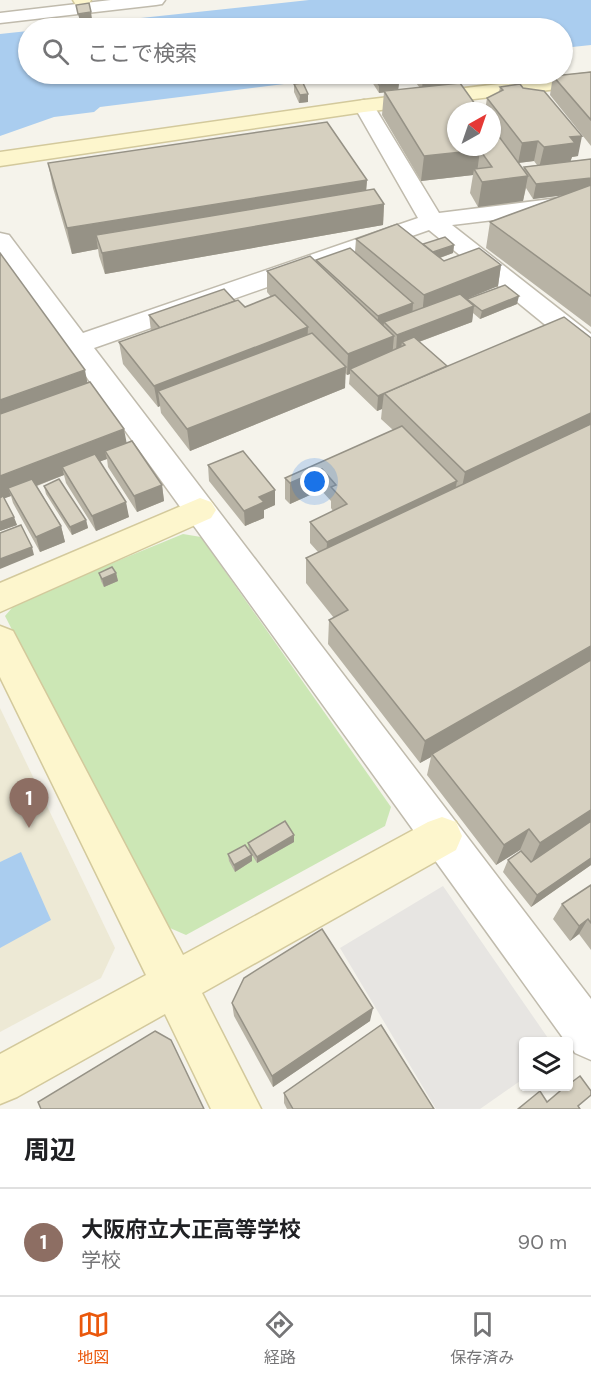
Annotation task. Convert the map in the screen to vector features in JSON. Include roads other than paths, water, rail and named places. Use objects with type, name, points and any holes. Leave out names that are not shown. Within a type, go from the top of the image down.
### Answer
[{"type":"street","points":[[0,10],[88,0]]},
{"type":"street","points":[[0,18],[156,0]]},
{"type":"street","points":[[573,81],[591,79]]},
{"type":"street","points":[[0,159],[364,106],[549,84]]},
{"type":"street","points":[[364,106],[432,221],[591,348]]},
{"type":"street","points":[[78,344],[432,221],[591,201]]},
{"type":"street","points":[[0,240],[591,1037]]},
{"type":"street","points":[[0,598],[200,510]]},
{"type":"street","points":[[0,641],[237,1109]]},
{"type":"street","points":[[0,1080],[442,836]]},
{"type":"water","points":[[309,0],[591,0],[591,45],[573,47],[573,18],[141,18]]},
{"type":"water","points":[[18,32],[18,84],[284,84],[100,107],[94,112],[54,117],[0,136],[0,34]]},
{"type":"water","points":[[21,852],[51,920],[0,948],[0,862]]},
{"type":"place","name":"大阪府立大正高等学校","points":[[29,828]]}]
